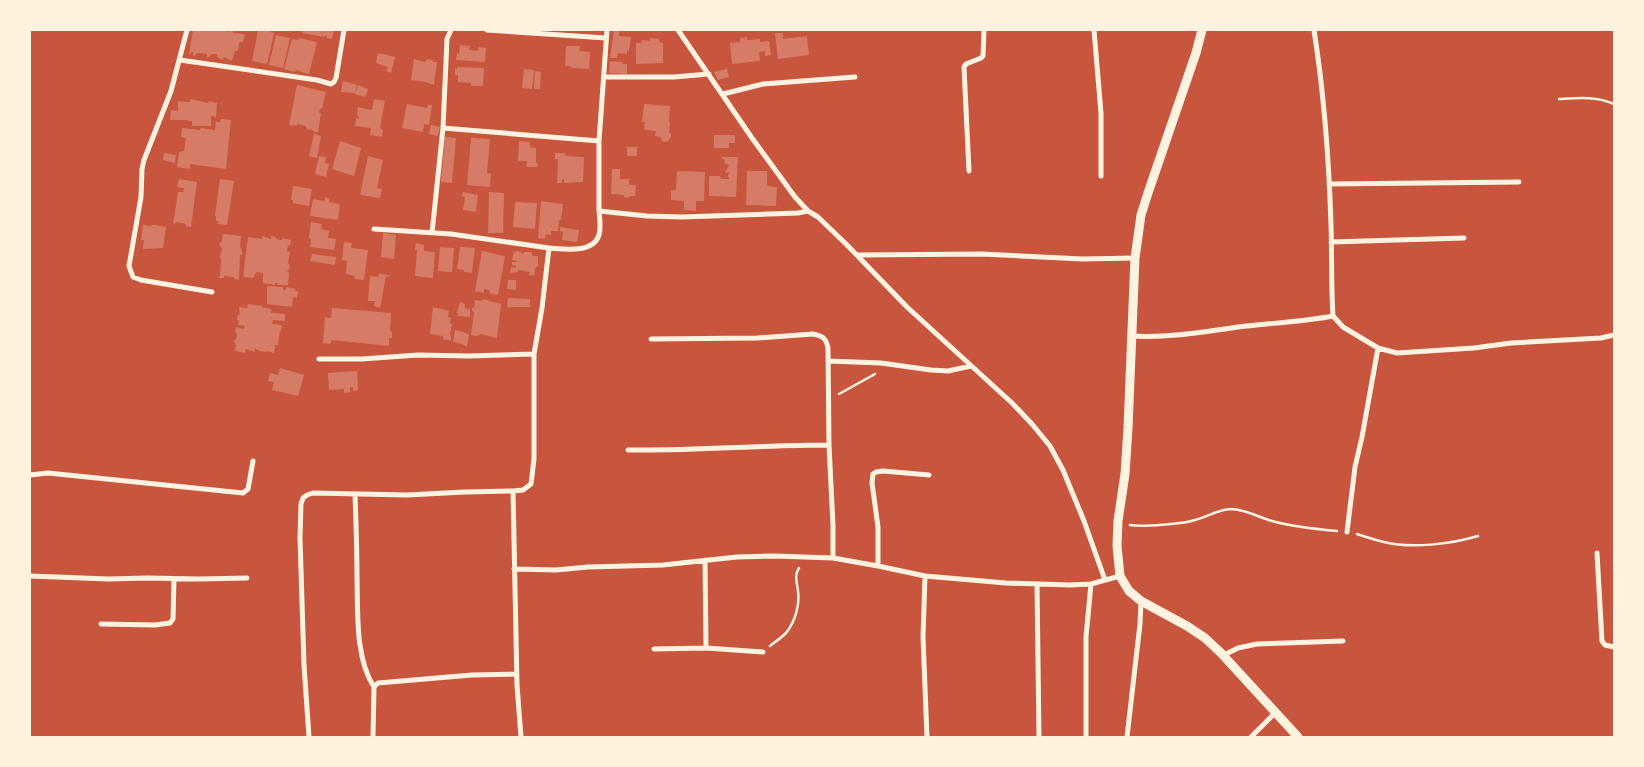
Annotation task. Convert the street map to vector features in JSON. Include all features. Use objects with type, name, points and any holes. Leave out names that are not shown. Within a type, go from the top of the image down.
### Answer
[{"type":"street","points":[[186,30],[171,91],[144,160],[129,266],[133,277],[141,280],[212,292]]},
{"type":"street","points":[[180,60],[317,80],[331,84],[336,78],[344,30]]},
{"type":"street","points":[[432,233],[442,128],[447,40],[451,30]]},
{"type":"street","points":[[487,30],[606,38]]},
{"type":"street","points":[[374,230],[432,233],[549,248],[579,249],[591,246],[599,236],[600,227],[599,141],[607,30]]},
{"type":"street","points":[[678,30],[795,197],[858,255],[907,307],[1012,403],[1050,446],[1063,470],[1105,580]]},
{"type":"street","points":[[969,171],[964,67],[969,62],[982,57],[984,30]]},
{"type":"street","points":[[1094,30],[1100,113],[1101,176]]},
{"type":"street","points":[[1202,30],[1141,216],[1135,258],[1124,474],[1118,521],[1117,546],[1120,576],[1129,591],[1141,601],[1187,626],[1205,638],[1224,655],[1298,737]]},
{"type":"street","points":[[1314,30],[1319,63],[1329,184],[1333,316],[1343,326],[1378,348],[1398,353],[1614,336]]},
{"type":"street","points":[[605,77],[674,77],[709,74]]},
{"type":"street","points":[[723,94],[763,84],[855,77]]},
{"type":"street","points":[[442,128],[599,141]]},
{"type":"street","points":[[1329,184],[1518,182]]},
{"type":"street","points":[[600,211],[647,216],[682,217],[798,213],[808,211]]},
{"type":"street","points":[[1332,242],[1464,238]]},
{"type":"street","points":[[309,737],[304,665],[300,538],[301,504],[303,498],[313,494],[407,495],[513,491],[523,490],[531,484],[533,478],[534,354],[549,248]]},
{"type":"street","points":[[858,255],[982,254],[1090,259],[1135,258]]},
{"type":"street","points":[[1132,336],[1174,336],[1333,316]]},
{"type":"street","points":[[651,339],[757,338],[813,334],[821,336],[826,340],[829,445],[834,525],[833,558]]},
{"type":"street","points":[[1347,532],[1355,467],[1378,348]]},
{"type":"street","points":[[319,359],[362,359],[418,355],[534,354]]},
{"type":"street","points":[[828,361],[881,363],[948,371],[971,366]]},
{"type":"street","points":[[628,450],[678,451],[829,445]]},
{"type":"street","points":[[30,476],[57,473],[243,493],[248,489],[253,461]]},
{"type":"street","points":[[878,566],[878,527],[872,483],[873,474],[879,471],[892,471],[929,475]]},
{"type":"street","points":[[513,491],[517,674],[521,737]]},
{"type":"street","points":[[355,494],[360,638],[365,668],[374,687],[373,737]]},
{"type":"street","points":[[1598,553],[1602,638],[1605,645],[1614,647]]},
{"type":"street","points":[[514,569],[556,570],[588,567],[663,565],[737,557],[810,557],[833,558],[925,576],[966,580],[1070,585],[1091,584],[1120,576]]},
{"type":"street","points":[[706,560],[706,648]]},
{"type":"street","points":[[30,576],[60,579],[247,578]]},
{"type":"street","points":[[925,576],[923,637],[927,737]]},
{"type":"street","points":[[101,624],[155,625],[170,623],[174,612],[174,579]]},
{"type":"street","points":[[1037,584],[1040,737]]},
{"type":"street","points":[[1086,737],[1086,637],[1091,584]]},
{"type":"street","points":[[1127,737],[1141,601]]},
{"type":"street","points":[[1224,655],[1238,648],[1257,644],[1343,641]]},
{"type":"street","points":[[654,649],[706,648],[763,652]]},
{"type":"street","points":[[374,687],[375,684],[382,682],[472,675],[517,674]]},
{"type":"street","points":[[1251,737],[1275,713]]},
{"type":"path","points":[[1559,99],[1603,99],[1614,104]]},
{"type":"path","points":[[836,396],[874,374],[882,368],[881,363]]},
{"type":"path","points":[[1118,521],[1132,526],[1172,524],[1195,521],[1215,512],[1234,510],[1249,512],[1286,525],[1347,532],[1385,543],[1411,545],[1444,543],[1478,536]]},
{"type":"path","points":[[763,652],[786,632],[793,620],[798,604],[798,590],[795,579],[798,570],[810,557]]},
{"type":"building","points":[[193,30],[223,30],[229,32],[229,30],[233,30],[233,33],[245,34],[243,42],[239,43],[238,51],[235,51],[232,61],[224,57],[223,60],[217,57],[217,54],[207,57],[207,54],[197,53],[195,56],[191,52],[189,54]]},
{"type":"building","points":[[271,30],[270,32],[274,33],[267,64],[252,61],[258,31]]},
{"type":"building","points":[[303,30],[334,30],[332,39],[327,38],[326,35],[324,37],[302,33]]},
{"type":"building","points":[[614,30],[619,30],[619,36],[631,37],[629,51],[627,50],[627,54],[618,53],[617,58],[610,58]]},
{"type":"building","points":[[775,33],[783,33],[783,39],[807,36],[809,55],[778,59]]},
{"type":"building","points":[[276,35],[290,38],[283,68],[269,65]]},
{"type":"building","points":[[747,37],[747,40],[760,39],[760,42],[769,41],[771,55],[765,56],[765,51],[759,52],[760,61],[732,64],[730,43],[740,42],[740,38]]},
{"type":"building","points":[[299,38],[317,42],[309,74],[284,69],[292,39],[298,40]]},
{"type":"building","points":[[650,38],[659,39],[659,42],[663,43],[663,63],[636,64],[636,43],[641,43],[642,40],[650,41]]},
{"type":"building","points":[[460,45],[470,46],[469,50],[478,51],[479,47],[486,48],[485,62],[456,60]]},
{"type":"building","points":[[566,46],[580,46],[579,51],[590,52],[589,69],[565,66]]},
{"type":"building","points":[[378,53],[395,57],[391,73],[386,71],[388,67],[376,63]]},
{"type":"building","points":[[414,59],[425,62],[427,59],[437,62],[434,85],[411,80]]},
{"type":"building","points":[[610,61],[627,64],[627,74],[609,73]]},
{"type":"building","points":[[457,67],[484,68],[483,86],[471,86],[471,83],[458,82],[458,75],[455,75],[455,68],[457,69]]},
{"type":"building","points":[[524,69],[534,70],[532,89],[522,88]]},
{"type":"building","points":[[727,69],[729,77],[718,80],[714,72]]},
{"type":"building","points":[[535,71],[541,72],[540,89],[534,89]]},
{"type":"building","points":[[343,81],[357,85],[355,93],[341,92]]},
{"type":"building","points":[[297,85],[326,92],[322,109],[320,109],[319,113],[321,113],[318,132],[307,129],[306,126],[289,125]]},
{"type":"building","points":[[358,85],[368,89],[365,97],[355,94]]},
{"type":"building","points":[[191,99],[217,103],[216,117],[211,116],[211,126],[192,126],[192,121],[170,120],[171,110],[178,110],[178,101],[190,102]]},
{"type":"building","points":[[374,99],[385,101],[380,128],[383,130],[382,137],[370,135],[371,128],[355,126],[356,118],[359,119],[357,116],[358,107],[372,110]]},
{"type":"building","points":[[407,104],[427,108],[428,105],[432,105],[429,125],[424,124],[423,132],[402,128]]},
{"type":"building","points":[[644,104],[670,106],[670,140],[662,141],[661,137],[655,136],[656,131],[644,130],[645,122],[642,122]]},
{"type":"building","points":[[221,119],[231,120],[226,169],[190,164],[190,169],[177,167],[179,152],[184,151],[186,138],[181,137],[182,128],[215,130],[216,122],[220,122]]},
{"type":"building","points":[[431,125],[440,127],[438,136],[429,134]]},
{"type":"building","points":[[314,134],[321,136],[317,158],[309,156]]},
{"type":"building","points":[[714,135],[735,135],[735,143],[729,143],[729,148],[714,148]]},
{"type":"building","points":[[445,137],[456,138],[452,183],[441,182]]},
{"type":"building","points":[[471,138],[490,139],[487,173],[491,174],[490,187],[467,185]]},
{"type":"building","points":[[340,141],[361,148],[354,176],[332,169]]},
{"type":"building","points":[[519,141],[530,142],[530,147],[536,148],[536,163],[538,167],[526,167],[527,161],[518,161]]},
{"type":"building","points":[[627,147],[637,147],[637,156],[627,156]]},
{"type":"building","points":[[164,153],[176,155],[175,163],[163,160]]},
{"type":"building","points":[[555,153],[584,157],[583,182],[564,183],[564,179],[562,179],[562,183],[557,183],[558,159],[555,159]]},
{"type":"building","points":[[319,156],[326,157],[325,163],[329,164],[326,177],[315,174]]},
{"type":"building","points":[[368,156],[383,160],[377,188],[382,189],[380,198],[360,195]]},
{"type":"building","points":[[722,157],[738,157],[736,197],[709,196],[709,176],[720,176],[721,179],[729,179],[729,172],[725,173],[729,165],[724,163],[725,160]]},
{"type":"building","points":[[612,169],[620,169],[620,179],[629,179],[629,185],[636,185],[635,196],[628,198],[624,197],[624,195],[611,194]]},
{"type":"building","points":[[677,171],[705,172],[704,201],[696,201],[696,211],[684,210],[684,201],[671,200],[671,190],[676,190]]},
{"type":"building","points":[[747,171],[767,171],[767,186],[777,187],[776,206],[746,205]]},
{"type":"building","points":[[179,179],[197,182],[191,227],[177,222],[173,225],[178,192],[183,192],[184,188],[177,187]]},
{"type":"building","points":[[220,179],[234,181],[227,225],[218,224],[215,216]]},
{"type":"building","points":[[293,186],[312,189],[309,206],[293,203],[293,200],[291,200]]},
{"type":"building","points":[[463,192],[478,195],[476,212],[463,210],[465,197],[462,197]]},
{"type":"building","points":[[489,192],[504,193],[503,233],[488,233]]},
{"type":"building","points":[[325,197],[330,199],[329,202],[340,204],[338,220],[310,216],[313,199],[325,201]]},
{"type":"building","points":[[541,201],[563,204],[558,231],[551,231],[551,235],[546,234],[545,239],[538,238]]},
{"type":"building","points":[[515,202],[537,203],[535,229],[513,227]]},
{"type":"building","points":[[311,222],[322,224],[321,229],[329,231],[328,238],[336,239],[334,250],[310,247]]},
{"type":"building","points":[[143,225],[166,227],[163,248],[143,249],[144,240],[141,240]]},
{"type":"building","points":[[560,227],[579,230],[577,242],[562,240],[563,232],[560,231]]},
{"type":"building","points":[[383,233],[396,235],[394,259],[381,257]]},
{"type":"building","points":[[223,234],[241,236],[240,247],[242,255],[240,255],[239,280],[234,279],[234,277],[224,276],[224,278],[218,278],[220,276],[222,249],[219,244],[222,241]]},
{"type":"building","points":[[262,236],[271,239],[271,236],[276,237],[276,239],[291,240],[287,251],[290,252],[288,263],[290,265],[287,271],[289,273],[288,285],[263,283],[263,273],[256,272],[253,278],[243,277],[248,237],[262,239]]},
{"type":"building","points":[[344,242],[352,243],[351,248],[368,250],[364,280],[355,279],[355,276],[346,274],[347,261],[342,260]]},
{"type":"building","points":[[416,243],[424,245],[424,251],[435,252],[433,278],[415,276]]},
{"type":"building","points":[[440,247],[454,248],[452,272],[438,271]]},
{"type":"building","points":[[460,247],[475,248],[472,273],[457,269]]},
{"type":"building","points":[[482,251],[505,256],[498,295],[489,293],[490,290],[484,289],[484,293],[475,291]]},
{"type":"building","points":[[517,251],[522,254],[532,252],[532,256],[538,256],[538,266],[535,268],[534,276],[529,275],[530,272],[518,270],[518,272],[510,273],[511,267],[516,268],[516,266],[512,265],[512,262],[517,261],[512,260],[514,252]]},
{"type":"building","points":[[312,254],[336,257],[335,265],[310,261]]},
{"type":"building","points":[[379,274],[389,275],[389,277],[386,276],[380,308],[374,306],[375,301],[368,301],[370,276],[378,277]]},
{"type":"building","points":[[508,280],[516,280],[516,290],[507,289]]},
{"type":"building","points":[[267,286],[283,287],[283,290],[286,290],[286,287],[296,289],[294,291],[298,291],[297,298],[293,297],[292,307],[267,304]]},
{"type":"building","points":[[508,298],[530,299],[530,307],[507,307]]},
{"type":"building","points":[[483,299],[501,304],[497,338],[481,334],[477,336],[471,335],[474,312],[472,308],[474,308],[475,300],[481,301]]},
{"type":"building","points":[[460,302],[465,304],[465,308],[470,309],[470,317],[457,316],[460,314],[457,313]]},
{"type":"building","points":[[248,304],[271,309],[271,313],[285,314],[285,321],[273,320],[272,324],[282,325],[278,345],[275,345],[274,353],[255,349],[254,352],[246,349],[245,353],[235,351],[236,327],[244,329],[245,326],[238,325],[239,307],[247,308]]},
{"type":"building","points":[[433,307],[449,311],[448,317],[451,318],[450,323],[452,324],[451,341],[443,339],[443,336],[430,334]]},
{"type":"building","points":[[332,308],[391,313],[390,331],[392,332],[392,338],[389,338],[389,346],[332,340],[330,344],[323,343],[325,317],[331,318]]},
{"type":"building","points":[[455,330],[469,335],[467,347],[453,342]]},
{"type":"building","points":[[280,368],[304,375],[298,396],[272,390],[274,382],[268,381],[270,373],[278,375]]},
{"type":"building","points":[[357,371],[358,390],[353,391],[353,387],[350,387],[350,392],[344,393],[344,389],[329,390],[328,373]]}]
